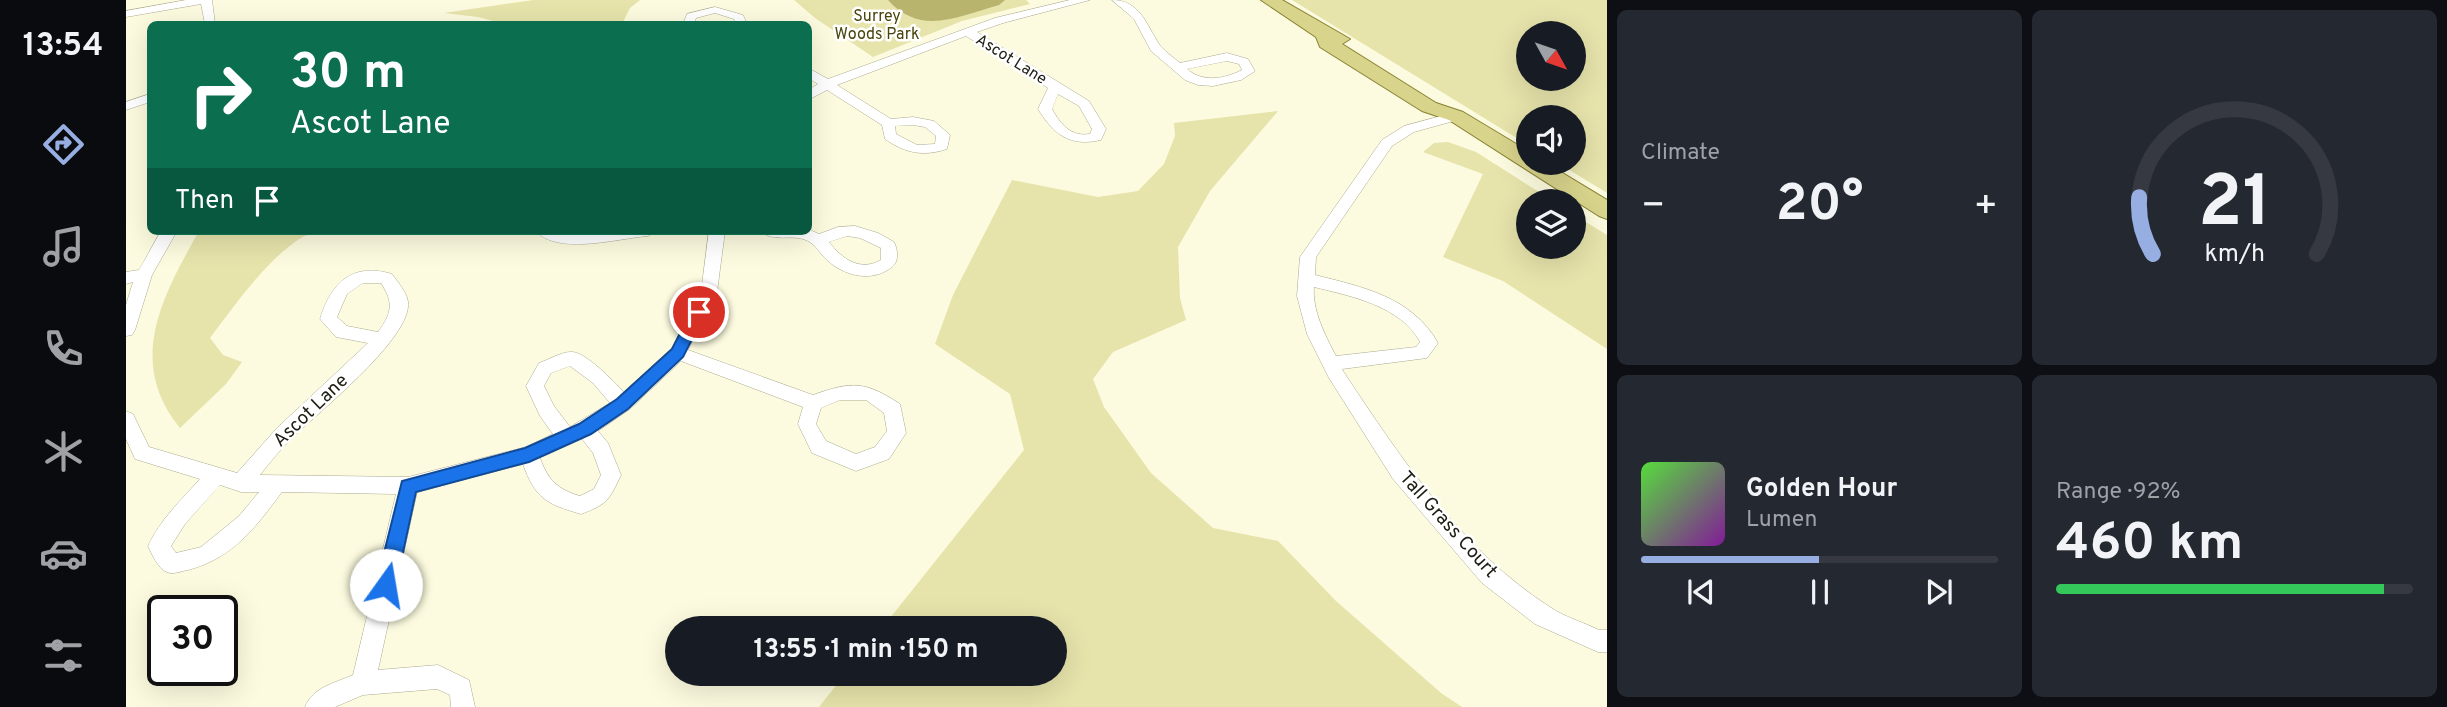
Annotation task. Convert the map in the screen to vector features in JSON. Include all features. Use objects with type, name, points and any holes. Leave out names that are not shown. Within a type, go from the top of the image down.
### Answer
[{"type":"main road","points":[[1270,0],[1324,34],[1345,40],[1445,101],[1456,116],[1516,154]]},
{"type":"main road","points":[[1550,175],[1607,211]]},
{"type":"street","points":[[126,14],[205,0],[209,21]]},
{"type":"street","name":"Ascot Lane","points":[[812,93],[827,84],[999,20],[1046,4],[1084,0]]},
{"type":"street","points":[[1118,0],[1139,17],[1150,41],[1177,67],[1189,77],[1205,83],[1237,77],[1249,71],[1244,62],[1227,57],[1177,67]]},
{"type":"street","points":[[690,21],[691,16],[707,9],[727,11],[739,17],[740,21]]},
{"type":"street","name":"Ascot Lane","points":[[968,32],[1084,104],[1099,129],[1096,137],[1082,141],[1065,135],[1053,124],[1045,110],[1055,87]]},
{"type":"street","points":[[812,75],[888,123]]},
{"type":"street","points":[[126,106],[147,99]]},
{"type":"street","name":"Tall Grass Court","points":[[1456,116],[1409,129],[1387,143],[1308,257],[1305,296],[1316,334],[1331,363],[1400,473],[1490,576],[1543,616],[1598,641],[1607,641]]},
{"type":"street","points":[[126,330],[144,275],[167,235]]},
{"type":"street","points":[[552,235],[560,239],[582,240],[598,235]]},
{"type":"street","points":[[126,419],[142,453],[241,483],[408,486],[529,454],[585,429],[622,404],[678,353],[709,292],[716,235]]},
{"type":"street","points":[[809,235],[820,240]]},
{"type":"street","points":[[126,278],[144,275]]},
{"type":"street","points":[[1307,279],[1374,296],[1425,331],[1429,343],[1421,354],[1331,363]]},
{"type":"street","name":"Ascot Lane","points":[[241,483],[282,436],[382,339]]},
{"type":"street","points":[[678,353],[813,403],[839,393],[869,393],[893,409],[897,433],[882,453],[856,463],[819,447],[807,424],[813,403]]},
{"type":"street","points":[[566,438],[547,411],[535,386],[545,368],[572,358],[599,378],[622,404]]},
{"type":"street","points":[[529,454],[537,479],[553,498],[581,505],[601,495],[611,475],[601,449],[585,429]]},
{"type":"street","points":[[216,476],[178,517],[159,546],[171,564],[207,555],[246,523],[277,484]]},
{"type":"street","points":[[363,684],[408,486]]},
{"type":"street","points":[[317,707],[327,698],[363,684],[438,677],[461,688],[464,707]]},
{"type":"green space","points":[[533,0],[640,0],[630,8],[624,21],[493,21],[444,13]]},
{"type":"green space","name":"Surrey Woods Park","points":[[794,0],[1026,0],[1030,4],[962,21],[873,57],[815,18]]},
{"type":"green space","points":[[1292,0],[1607,0],[1607,193],[1578,175],[1586,175],[1586,105],[1516,105],[1516,138]]},
{"type":"green space","points":[[1278,111],[1210,191],[1178,247],[1180,298],[1186,320],[1113,352],[1093,379],[1104,407],[1151,473],[1213,528],[1278,541],[1336,601],[1441,693],[1462,707],[819,707],[836,686],[1067,686],[1067,616],[892,616],[1024,450],[1010,394],[935,344],[953,295],[1012,180],[1098,197],[1138,191],[1164,164],[1175,136],[1174,123]]},
{"type":"green space","points":[[1448,142],[1476,152],[1534,189],[1516,189],[1516,259],[1586,259],[1586,222],[1607,235],[1607,349],[1503,281],[1443,257],[1483,174],[1423,152],[1434,143]]},
{"type":"green space","points":[[197,235],[310,235],[288,247],[264,270],[210,338],[223,355],[242,362],[226,384],[180,428],[164,403],[155,379],[153,354],[155,330],[173,280]]},
{"type":"shaded area","points":[[888,0],[1005,0],[999,5],[955,18],[927,21],[901,11]]},
{"type":"route","points":[[386,585],[408,486],[529,454],[585,429],[622,404],[678,353],[699,312]]}]
